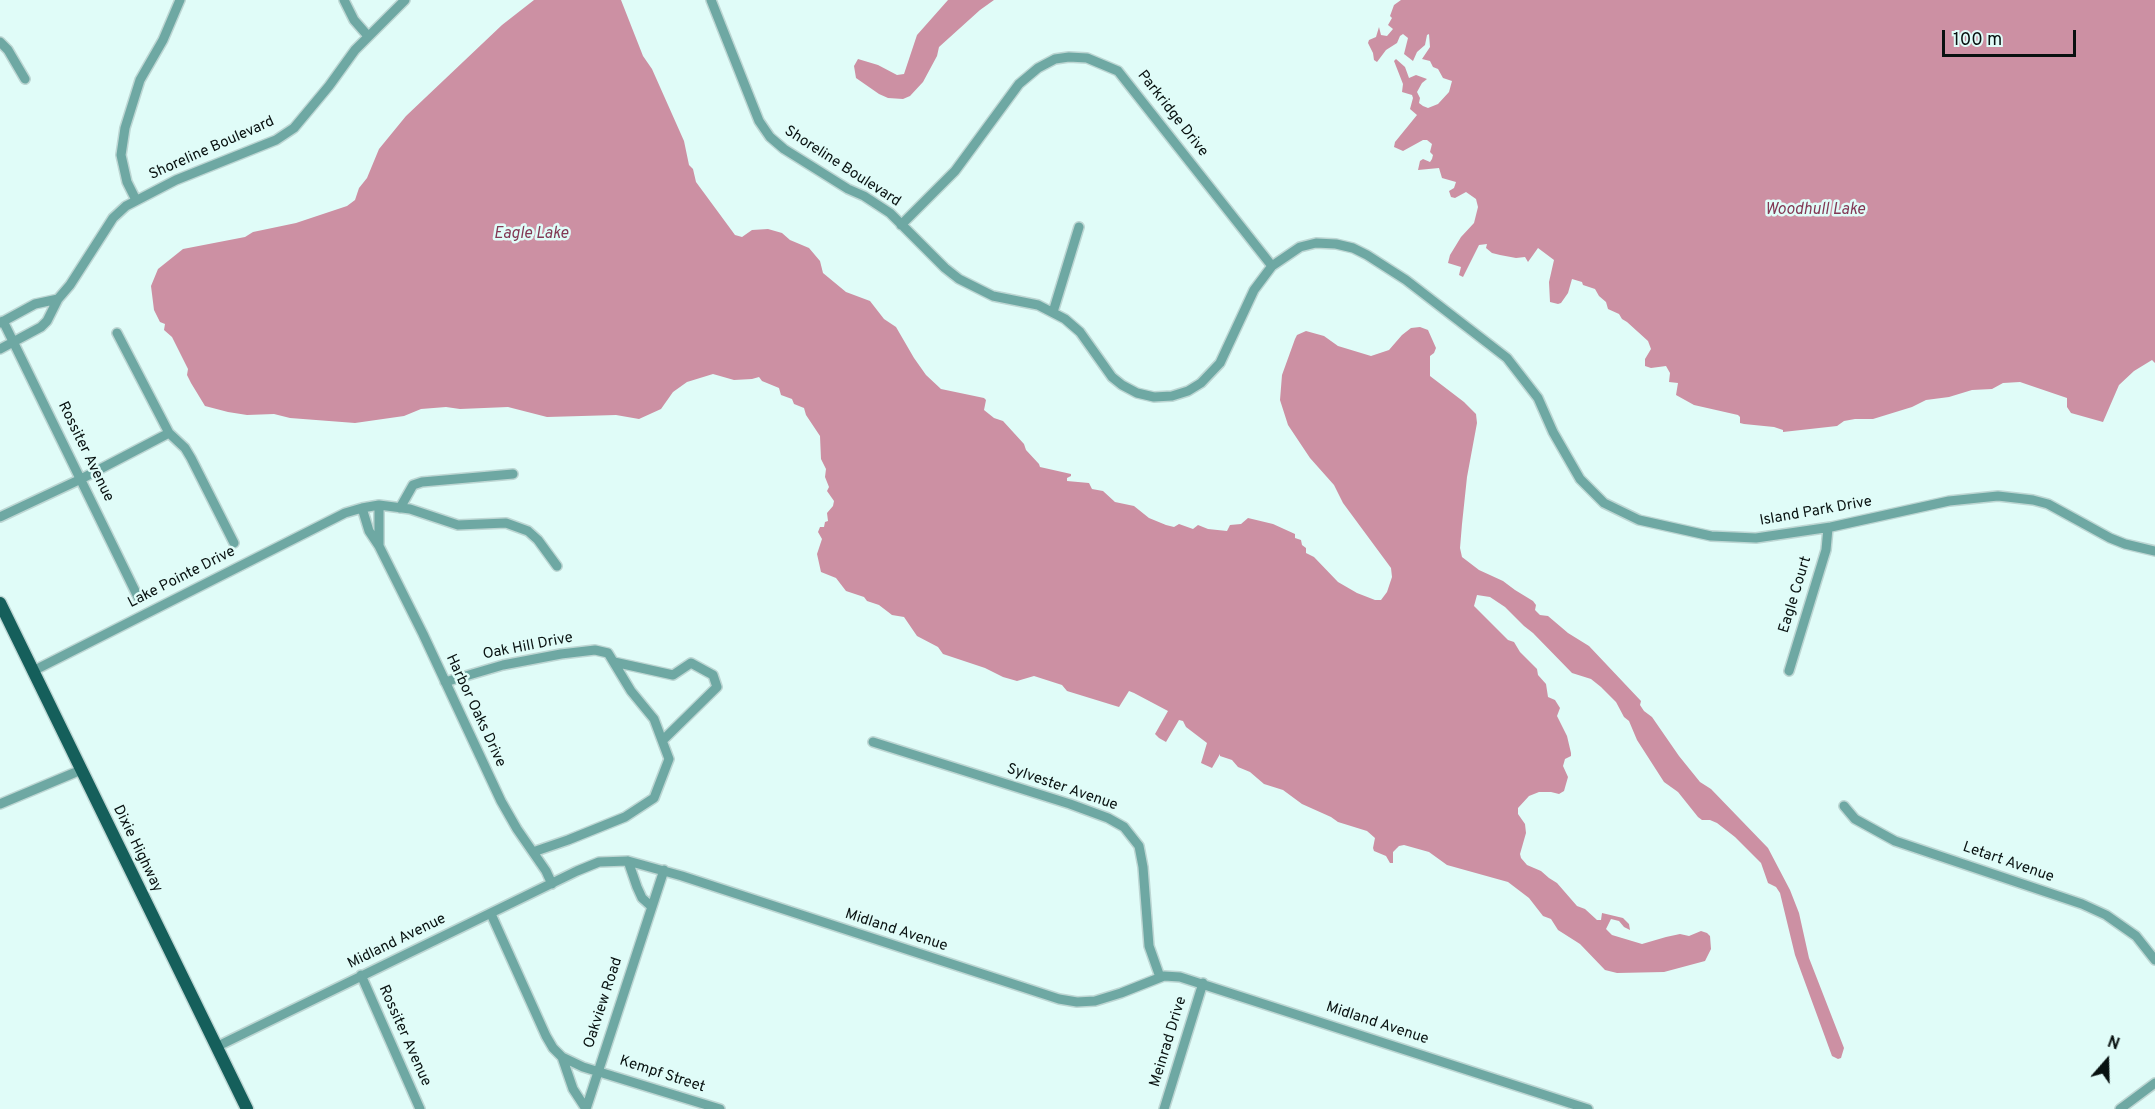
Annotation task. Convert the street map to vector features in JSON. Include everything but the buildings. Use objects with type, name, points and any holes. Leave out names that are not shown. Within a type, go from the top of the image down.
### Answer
[{"type":"main road","name":"Dixie Highway","points":[[0,603],[247,1109]]},
{"type":"street","points":[[136,200],[127,183],[121,155],[124,128],[140,80],[163,40],[180,0]]},
{"type":"street","points":[[344,0],[354,20],[369,36]]},
{"type":"street","name":"Shoreline Boulevard","points":[[0,349],[14,343],[47,321],[58,299],[70,285],[113,218],[136,200],[176,180],[276,140],[294,128],[355,50],[405,0]]},
{"type":"street","name":"Shoreline Boulevard","points":[[711,0],[754,111],[770,137],[798,159],[890,213],[945,268],[981,292],[1038,305],[1053,312],[1080,332],[1112,377],[1137,393],[1154,397],[1172,396],[1188,392],[1201,383],[1220,363],[1254,290],[1272,266]]},
{"type":"street","points":[[0,42],[8,50],[25,79]]},
{"type":"street","name":"Parkridge Drive","points":[[901,225],[955,171],[1019,84],[1038,68],[1055,59],[1088,58],[1118,71],[1272,266]]},
{"type":"street","points":[[1053,312],[1079,227]]},
{"type":"street","name":"Island Park Drive","points":[[1272,266],[1300,248],[1316,243],[1336,244],[1353,248],[1367,255],[1406,280],[1508,358],[1538,398],[1552,432],[1580,479],[1604,503],[1658,525],[1711,536],[1756,538],[1828,528],[1949,501],[1998,496],[2048,504],[2110,538],[2155,551]]},
{"type":"street","points":[[1,322],[34,304],[58,299]]},
{"type":"street","name":"Rossiter Avenue","points":[[1,322],[14,343],[138,597]]},
{"type":"street","points":[[117,333],[169,433],[185,448],[191,458],[234,543]]},
{"type":"street","points":[[0,517],[81,479],[169,433]]},
{"type":"street","points":[[400,508],[413,485],[422,482],[513,474]]},
{"type":"street","points":[[379,505],[379,546]]},
{"type":"street","name":"Lake Pointe Drive","points":[[33,670],[345,513],[363,508],[379,505],[410,509],[458,525],[495,522],[518,527],[528,531],[538,540],[557,566]]},
{"type":"street","name":"Harbor Oaks Drive","points":[[363,508],[369,531],[379,546],[501,801],[552,884]]},
{"type":"street","name":"Eagle Court","points":[[1789,671],[1826,550],[1828,528]]},
{"type":"street","name":"Oak Hill Drive","points":[[445,682],[503,665],[595,650],[608,653],[614,662],[673,675],[691,663],[713,675],[717,687],[663,740]]},
{"type":"street","points":[[533,852],[625,817],[654,798],[669,759],[654,719],[631,691],[614,662]]},
{"type":"street","name":"Sylvester Avenue","points":[[873,742],[1070,804],[1108,818],[1124,827],[1139,846],[1143,867],[1148,938],[1160,977]]},
{"type":"street","points":[[0,804],[81,770]]},
{"type":"street","name":"Letart Avenue","points":[[1844,806],[1855,819],[1895,841],[2082,904],[2106,915],[2136,936],[2155,960]]},
{"type":"street","points":[[628,861],[642,898],[652,907]]},
{"type":"street","name":"Midland Avenue","points":[[216,1047],[599,862],[628,861],[664,870],[1059,999],[1077,1002],[1095,1001],[1160,977],[1180,977],[1588,1109]]},
{"type":"street","name":"Oakview Road","points":[[586,1109],[664,870]]},
{"type":"street","points":[[491,914],[546,1036],[562,1057],[573,1089],[586,1109]]},
{"type":"street","name":"Rossiter Avenue","points":[[361,975],[420,1109]]},
{"type":"street","name":"Meinrad Drive","points":[[1164,1109],[1203,983]]},
{"type":"street","name":"Kempf Street","points":[[562,1057],[571,1063],[720,1109]]},
{"type":"street","points":[[2120,1109],[2155,1083]]},
{"type":"water","name":"Eagle Lake","points":[[534,0],[621,0],[643,56],[652,69],[684,141],[689,165],[693,169],[696,182],[735,235],[742,237],[752,230],[768,229],[782,233],[790,240],[809,248],[820,261],[823,273],[846,292],[870,301],[884,319],[896,327],[926,375],[941,389],[984,398],[986,400],[984,410],[994,418],[1003,421],[1024,444],[1040,467],[1071,474],[1067,481],[1089,483],[1092,489],[1103,491],[1115,502],[1134,506],[1149,518],[1174,527],[1179,524],[1193,529],[1198,525],[1208,529],[1227,531],[1230,525],[1241,524],[1248,518],[1273,524],[1295,534],[1295,538],[1301,540],[1302,545],[1306,548],[1306,553],[1314,557],[1338,582],[1375,600],[1381,600],[1387,592],[1392,577],[1391,568],[1343,503],[1334,485],[1310,458],[1288,425],[1280,400],[1282,375],[1297,335],[1306,331],[1324,336],[1338,346],[1371,356],[1389,350],[1411,328],[1420,327],[1428,330],[1436,348],[1430,356],[1430,376],[1476,414],[1477,423],[1467,477],[1462,524],[1460,548],[1462,557],[1479,570],[1503,581],[1533,601],[1536,605],[1535,610],[1540,615],[1548,616],[1568,633],[1589,646],[1641,701],[1640,705],[1644,711],[1652,717],[1700,782],[1711,789],[1768,848],[1799,913],[1809,958],[1844,1048],[1841,1058],[1832,1056],[1795,955],[1780,893],[1776,887],[1768,883],[1761,863],[1717,823],[1698,817],[1678,792],[1664,782],[1637,740],[1629,721],[1624,717],[1616,702],[1601,687],[1591,679],[1572,673],[1505,607],[1490,597],[1477,595],[1474,606],[1508,640],[1514,642],[1520,652],[1537,669],[1538,675],[1546,684],[1548,697],[1555,700],[1560,708],[1557,716],[1567,736],[1571,753],[1571,756],[1565,759],[1563,766],[1568,777],[1564,791],[1559,794],[1539,792],[1529,796],[1518,808],[1518,814],[1525,824],[1526,833],[1521,858],[1527,865],[1541,871],[1557,883],[1577,906],[1585,909],[1597,920],[1601,920],[1602,913],[1623,918],[1629,924],[1630,930],[1619,921],[1611,919],[1606,929],[1612,935],[1642,944],[1680,934],[1689,936],[1701,931],[1707,933],[1710,936],[1711,949],[1705,961],[1664,972],[1617,973],[1605,970],[1580,944],[1558,930],[1551,919],[1543,916],[1529,898],[1508,882],[1447,865],[1429,852],[1404,845],[1399,846],[1393,852],[1393,863],[1390,863],[1386,856],[1374,851],[1375,838],[1367,831],[1338,822],[1302,804],[1283,790],[1264,784],[1250,772],[1238,767],[1232,760],[1220,754],[1212,768],[1201,763],[1207,743],[1186,727],[1183,721],[1179,720],[1166,742],[1159,738],[1155,734],[1168,711],[1134,693],[1129,691],[1119,707],[1067,691],[1062,685],[1034,676],[1017,681],[943,654],[938,647],[917,636],[904,617],[892,615],[864,597],[846,591],[836,578],[821,572],[817,554],[822,539],[818,532],[820,527],[824,527],[825,522],[828,521],[827,513],[834,501],[827,491],[829,487],[825,477],[826,469],[821,459],[820,436],[804,408],[794,404],[792,399],[781,395],[779,388],[762,381],[759,377],[734,380],[713,374],[687,382],[673,392],[661,409],[639,419],[616,415],[547,417],[508,407],[460,409],[446,407],[421,409],[404,416],[355,423],[290,418],[274,414],[247,415],[205,406],[187,375],[188,369],[172,337],[164,330],[165,324],[160,322],[154,310],[151,286],[158,269],[183,249],[245,237],[253,232],[296,223],[347,206],[355,200],[379,149],[406,116],[502,25]]},
{"type":"water","points":[[948,0],[994,0],[939,47],[937,56],[923,82],[910,96],[903,99],[888,98],[856,78],[854,66],[858,59],[878,65],[897,75],[904,74],[917,35]]},
{"type":"water","name":"Woodhull Lake","points":[[1401,0],[2155,0],[2155,363],[2152,360],[2134,371],[2119,385],[2103,422],[2071,413],[2067,407],[2067,398],[2020,382],[2003,383],[1992,389],[1972,390],[1949,397],[1926,400],[1912,407],[1873,419],[1855,419],[1844,421],[1837,426],[1783,432],[1774,427],[1740,423],[1738,415],[1694,405],[1676,395],[1678,383],[1669,382],[1670,373],[1666,366],[1651,368],[1645,366],[1645,359],[1651,349],[1648,341],[1619,314],[1608,309],[1606,302],[1595,289],[1572,279],[1568,293],[1561,303],[1550,302],[1549,282],[1554,260],[1538,248],[1528,262],[1525,257],[1516,258],[1492,253],[1486,248],[1487,244],[1479,245],[1463,277],[1459,275],[1461,267],[1448,263],[1461,237],[1474,223],[1478,207],[1476,199],[1466,192],[1455,198],[1451,197],[1449,191],[1454,188],[1456,182],[1442,178],[1439,168],[1418,170],[1420,161],[1423,159],[1430,162],[1432,159],[1433,155],[1430,152],[1432,144],[1427,140],[1403,151],[1394,147],[1395,142],[1417,115],[1410,109],[1412,95],[1402,92],[1403,84],[1394,61],[1396,59],[1405,67],[1409,78],[1416,75],[1427,79],[1417,92],[1420,98],[1419,103],[1428,108],[1438,104],[1449,92],[1452,81],[1443,78],[1430,61],[1422,59],[1430,47],[1429,34],[1425,45],[1417,52],[1413,61],[1404,54],[1408,38],[1403,34],[1377,62],[1374,60],[1368,43],[1376,37],[1379,27],[1381,35],[1387,36],[1393,29],[1388,25],[1392,18],[1390,16],[1394,5]]}]
